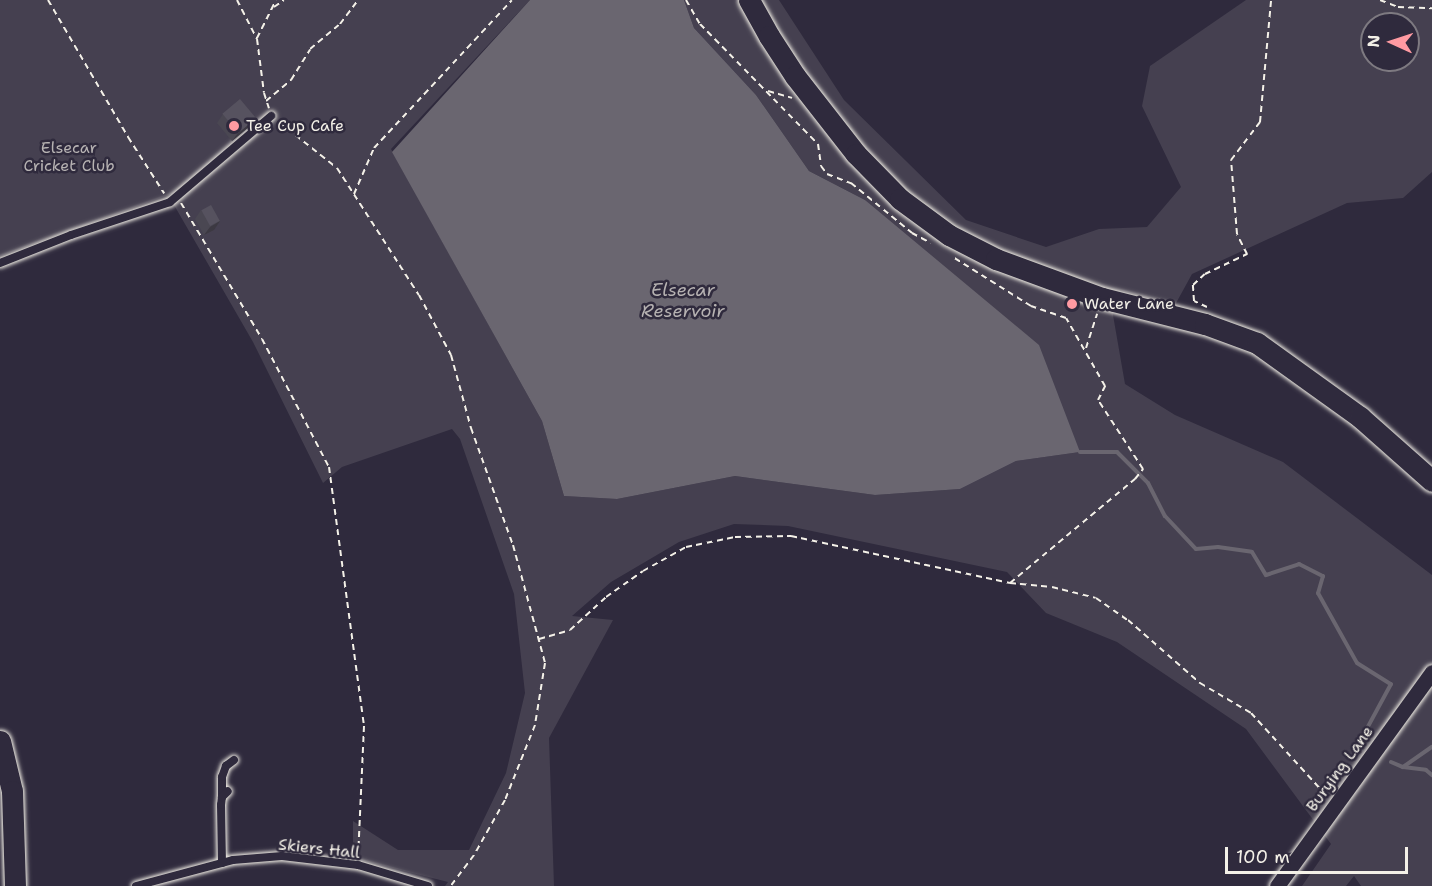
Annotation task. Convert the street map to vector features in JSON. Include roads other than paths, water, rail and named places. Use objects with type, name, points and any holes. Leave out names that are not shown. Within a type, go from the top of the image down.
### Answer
[{"type":"street","points":[[749,0],[769,36],[817,105],[856,154],[900,199],[949,235],[996,259],[1102,298],[1205,324],[1257,343],[1360,417],[1432,481]]},
{"type":"street","name":"Burying Lane","points":[[1277,886],[1432,672]]},
{"type":"street","points":[[0,741],[12,791],[15,886]]},
{"type":"lane","points":[[0,263],[71,235],[170,202],[271,116]]},
{"type":"lane","points":[[222,863],[225,794],[222,777],[226,766],[234,760]]},
{"type":"lane","name":"Skiers Hall","points":[[136,886],[222,863],[282,856],[358,864],[428,886]]},
{"type":"water","name":"Elsecar Reservoir","points":[[530,0],[684,0],[694,28],[756,95],[809,171],[865,200],[1039,345],[1080,452],[1016,461],[960,489],[875,495],[735,476],[617,499],[564,496],[542,421],[392,152]]},
{"type":"waterway","points":[[1080,452],[1117,452],[1148,483],[1165,516],[1196,549],[1218,547],[1252,552],[1266,575],[1299,564],[1323,576],[1318,593],[1357,663],[1391,684],[1365,732],[1368,738]]},
{"type":"waterway","points":[[1403,767],[1432,747]]},
{"type":"waterway","points":[[1391,762],[1403,767],[1426,770],[1432,775]]},
{"type":"place","name":"Tee Cup Cafe","points":[[234,126]]},
{"type":"place","name":"Water Lane","points":[[1072,304]]},
{"type":"park label","name":"Elsecar Cricket Club","points":[[69,157]]}]
